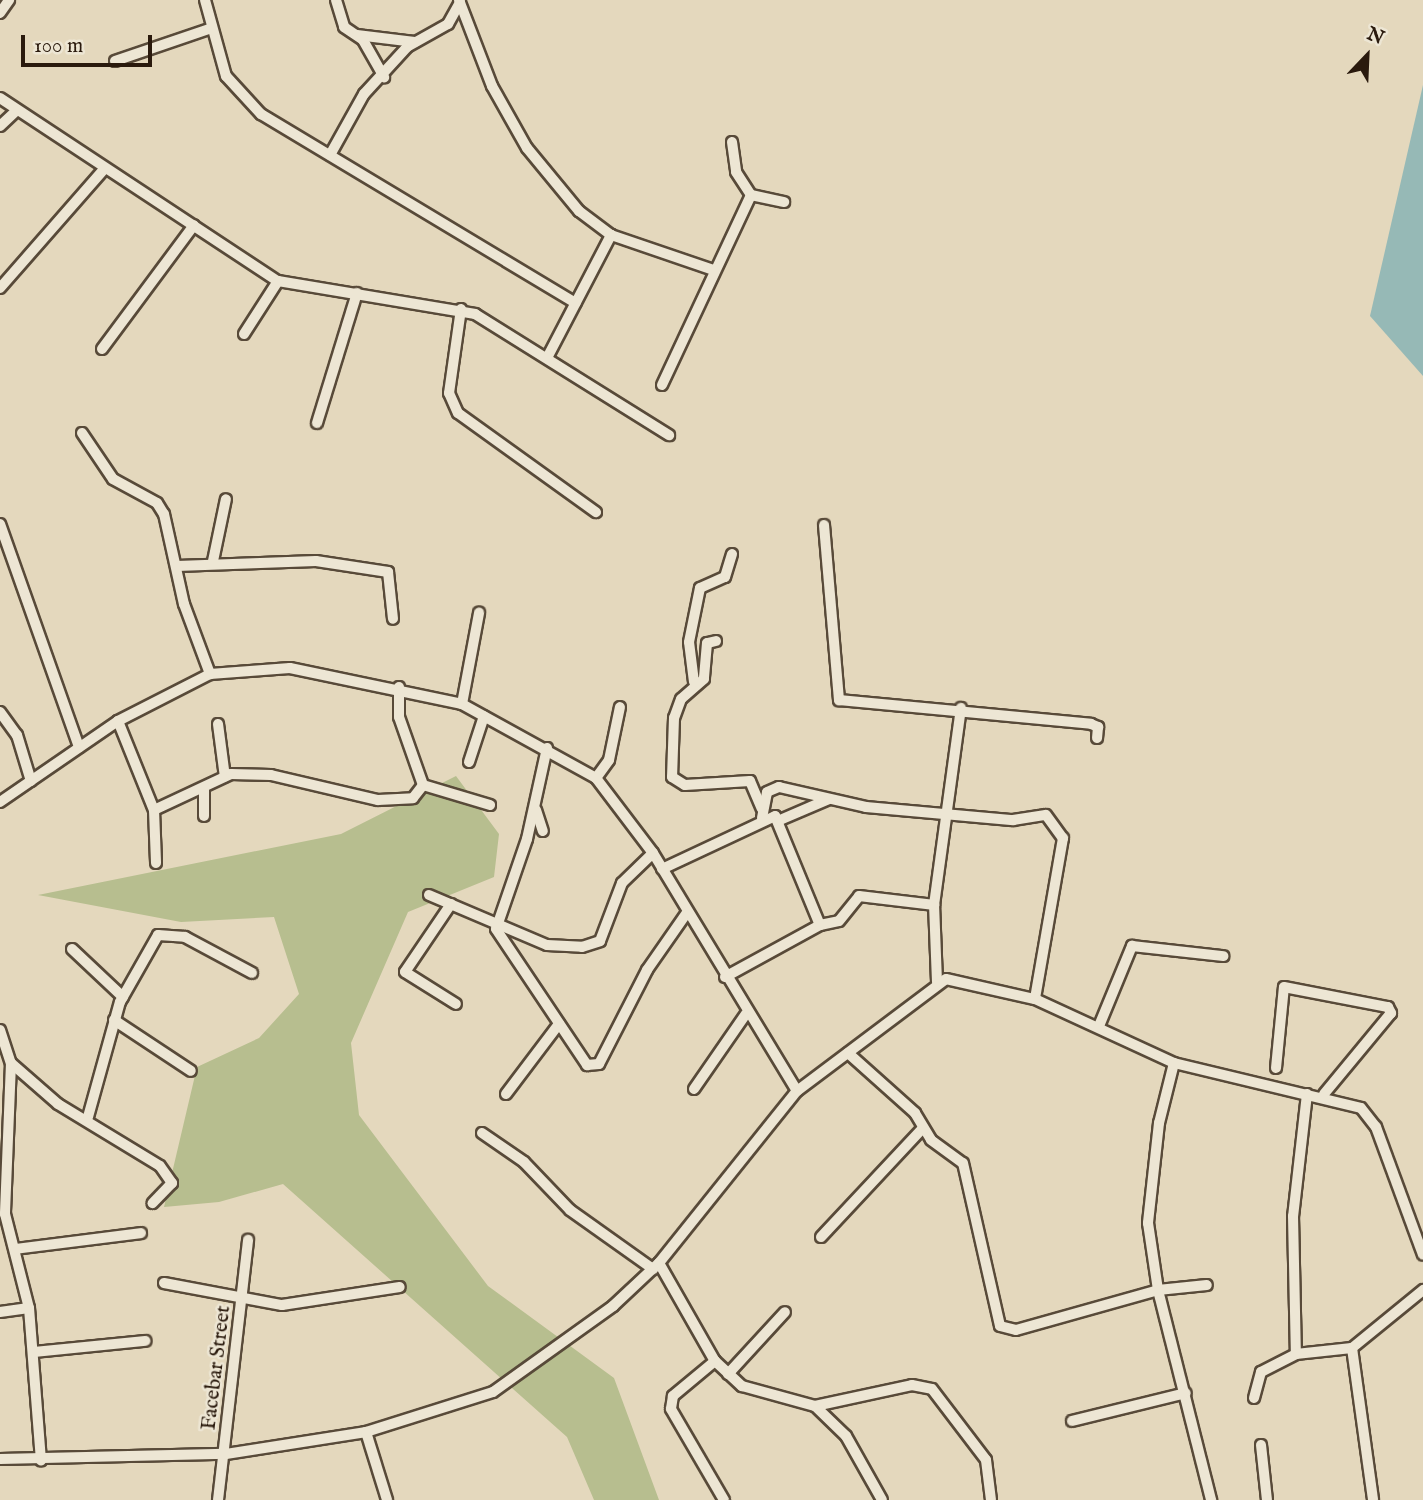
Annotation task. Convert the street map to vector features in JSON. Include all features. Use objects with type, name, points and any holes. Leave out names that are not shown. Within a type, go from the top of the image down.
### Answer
[{"type":"street","points":[[0,13],[9,0]]},
{"type":"street","points":[[205,0],[212,29],[239,96],[330,155],[576,303]]},
{"type":"street","points":[[336,0],[354,34],[384,77]]},
{"type":"street","points":[[330,155],[364,94],[384,77],[415,42],[448,24],[459,1]]},
{"type":"street","points":[[459,1],[492,86],[527,148],[579,211],[611,235],[713,270]]},
{"type":"street","points":[[116,61],[212,29]]},
{"type":"street","points":[[354,34],[415,42]]},
{"type":"street","points":[[0,98],[15,112],[278,281],[461,309],[547,358],[669,435]]},
{"type":"street","points":[[0,126],[15,112]]},
{"type":"street","points":[[732,142],[736,172],[751,195],[784,202]]},
{"type":"street","points":[[0,288],[104,169]]},
{"type":"street","points":[[662,385],[713,270],[751,195]]},
{"type":"street","points":[[102,349],[194,225]]},
{"type":"street","points":[[547,358],[611,235]]},
{"type":"street","points":[[244,334],[278,281]]},
{"type":"street","points":[[317,423],[357,293]]},
{"type":"street","points":[[461,309],[449,393],[458,413],[596,512]]},
{"type":"street","points":[[82,433],[113,479],[157,503],[210,674]]},
{"type":"street","points":[[213,561],[226,499]]},
{"type":"street","points":[[824,525],[838,700],[961,708],[1091,724],[1098,727],[1097,738]]},
{"type":"street","points":[[0,526],[79,747]]},
{"type":"street","points":[[732,554],[725,576],[700,588],[689,642],[694,682],[674,718],[671,776],[685,785],[750,781],[762,814]]},
{"type":"street","points":[[177,566],[213,561],[316,561],[388,572],[393,619]]},
{"type":"street","points":[[461,704],[479,613]]},
{"type":"street","points":[[694,682],[704,679],[707,643],[716,640]]},
{"type":"street","points":[[0,802],[118,721],[210,674],[290,668],[399,687],[461,704],[547,748],[596,778],[653,853],[746,1014],[797,1091]]},
{"type":"street","points":[[399,687],[399,717],[423,785]]},
{"type":"street","points":[[596,778],[609,760],[620,707]]},
{"type":"street","points":[[937,982],[934,905],[961,708]]},
{"type":"street","points":[[0,712],[17,735],[31,781]]},
{"type":"street","points":[[469,762],[484,716]]},
{"type":"street","points":[[118,721],[153,810],[156,863]]},
{"type":"street","points":[[218,724],[225,777]]},
{"type":"street","points":[[547,748],[535,809],[497,921],[499,939],[587,1065],[599,1064],[647,970],[687,914]]},
{"type":"street","points":[[153,810],[204,789],[225,777],[271,775],[379,800],[413,798],[423,785]]},
{"type":"street","points":[[423,785],[490,805]]},
{"type":"street","points":[[662,869],[762,814],[771,788],[829,799],[947,814],[1022,820],[1039,813],[1059,829],[1055,908],[1035,999]]},
{"type":"street","points":[[204,789],[204,816]]},
{"type":"street","points":[[762,814],[780,820],[829,799]]},
{"type":"street","points":[[535,809],[544,831]]},
{"type":"street","points":[[780,820],[820,925]]},
{"type":"street","points":[[429,895],[562,949],[600,941],[622,883],[653,853]]},
{"type":"street","points":[[725,977],[820,925],[845,917],[859,896],[934,905]]},
{"type":"street","points":[[451,904],[405,972],[456,1004]]},
{"type":"street","points":[[88,1117],[123,996],[158,935],[185,937],[252,973]]},
{"type":"street","points":[[1099,1026],[1132,946],[1223,956]]},
{"type":"street","points":[[72,948],[123,996]]},
{"type":"street","points":[[0,1459],[41,1461],[226,1454],[366,1432],[493,1392],[613,1306],[656,1266],[797,1091],[937,982],[955,979],[1035,999],[1099,1026],[1174,1063],[1307,1094],[1324,1094],[1369,1116],[1423,1251]]},
{"type":"street","points":[[1276,1068],[1284,987],[1388,1007],[1391,1013],[1324,1094]]},
{"type":"street","points":[[694,1089],[746,1014]]},
{"type":"street","points":[[114,1020],[141,1032],[191,1071]]},
{"type":"street","points":[[506,1094],[559,1024]]},
{"type":"street","points":[[0,1030],[12,1063],[58,1104],[88,1117],[170,1176],[169,1190],[153,1203]]},
{"type":"street","points":[[848,1053],[915,1113],[922,1129],[963,1163],[1000,1326],[1016,1331],[1158,1290],[1207,1286]]},
{"type":"street","points":[[12,1063],[3,1088],[3,1201],[29,1308],[41,1461]]},
{"type":"street","points":[[1174,1063],[1148,1203],[1158,1290],[1211,1500]]},
{"type":"street","points":[[1296,1354],[1293,1216],[1307,1094]]},
{"type":"street","points":[[821,1237],[922,1129]]},
{"type":"street","points":[[482,1133],[524,1162],[570,1210],[656,1266],[715,1361],[728,1374],[759,1393],[815,1406],[928,1386],[986,1460],[990,1500]]},
{"type":"street","points":[[15,1249],[141,1233]]},
{"type":"street","name":"Facebar Street","points":[[218,1500],[245,1303],[248,1240]]},
{"type":"street","points":[[164,1283],[245,1303],[325,1302],[400,1287]]},
{"type":"street","points":[[1254,1398],[1261,1372],[1296,1354],[1352,1348],[1423,1290]]},
{"type":"street","points":[[0,1312],[29,1308]]},
{"type":"street","points":[[728,1374],[785,1312]]},
{"type":"street","points":[[34,1352],[145,1341]]},
{"type":"street","points":[[1352,1348],[1373,1500]]},
{"type":"street","points":[[715,1361],[673,1396],[671,1409],[724,1500]]},
{"type":"street","points":[[1072,1421],[1186,1393]]},
{"type":"street","points":[[815,1406],[846,1437],[882,1500]]},
{"type":"street","points":[[366,1432],[387,1500]]},
{"type":"street","points":[[1261,1445],[1267,1500]]},
{"type":"green space","points":[[456,776],[499,834],[494,877],[408,912],[351,1043],[359,1115],[488,1286],[614,1378],[659,1500],[594,1500],[567,1437],[283,1184],[219,1202],[164,1207],[197,1067],[259,1038],[299,994],[274,917],[181,922],[38,895],[341,834]]},
{"type":"water","points":[[1423,85],[1423,376],[1370,316]]}]
